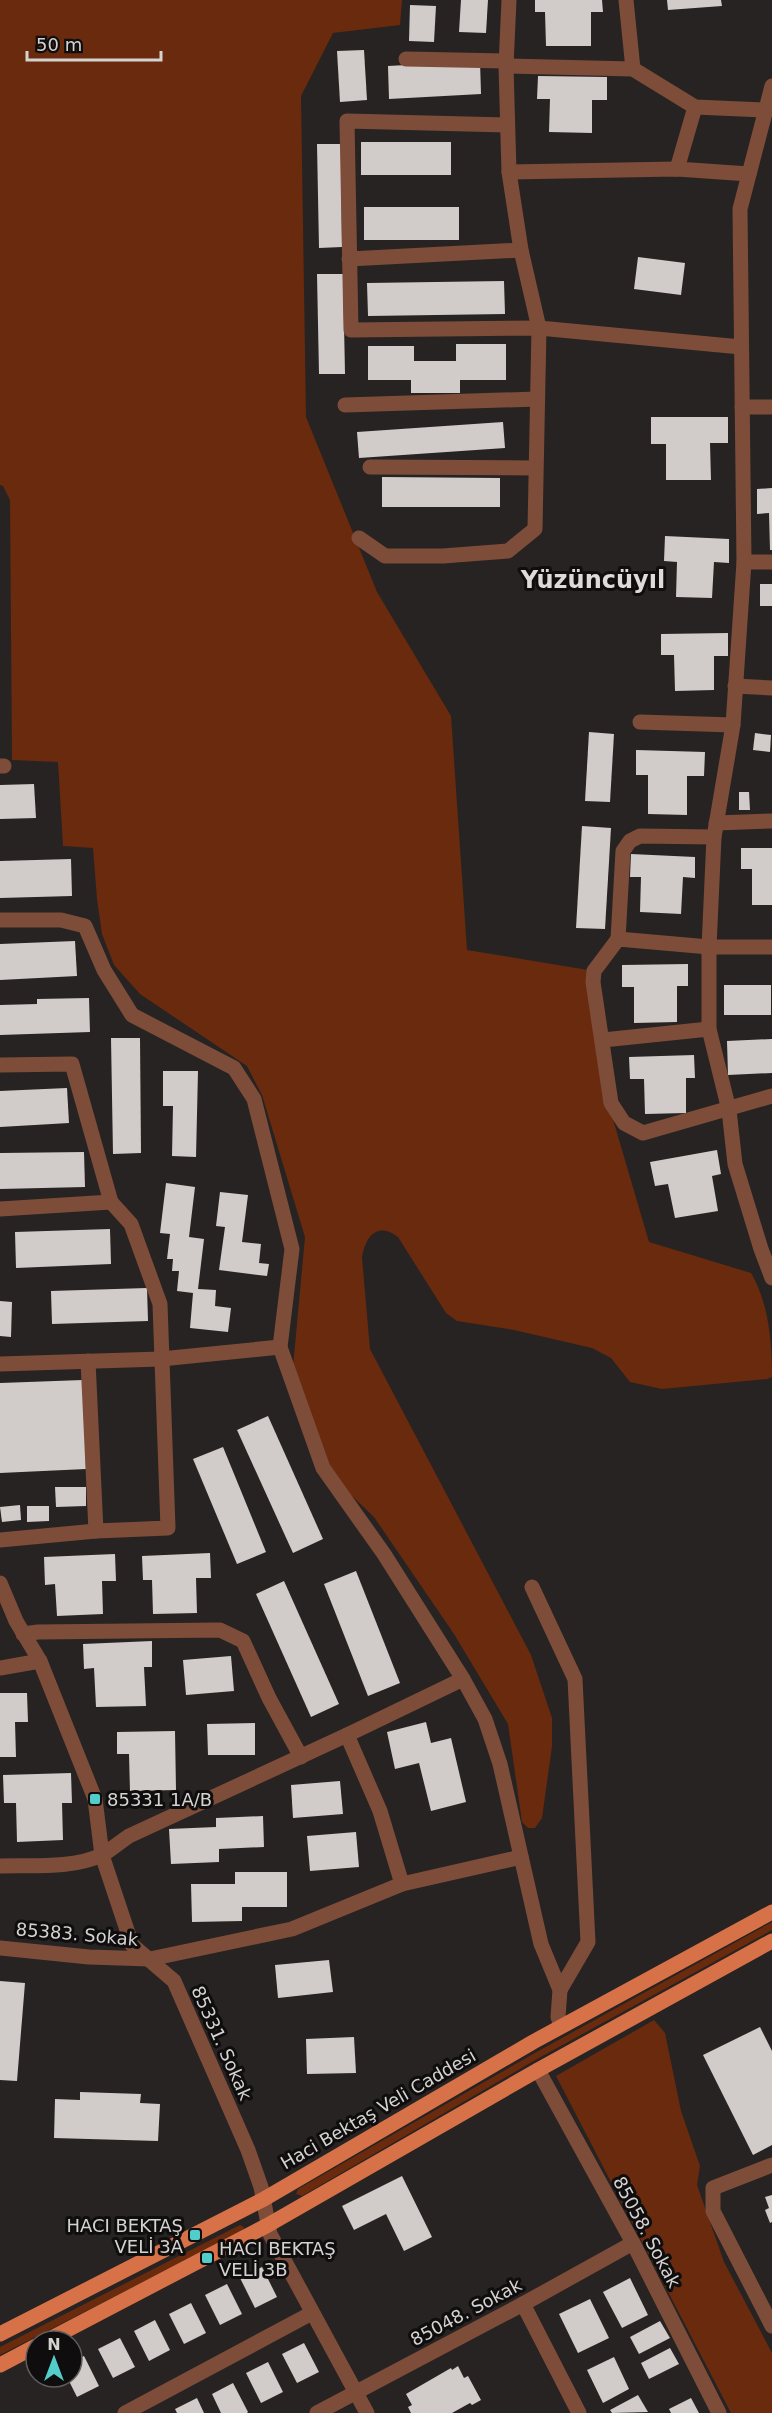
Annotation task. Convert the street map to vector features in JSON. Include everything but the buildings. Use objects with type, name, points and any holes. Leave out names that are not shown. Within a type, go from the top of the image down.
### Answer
[{"type":"main road","name":"Haci Bektaş Veli Caddesi","points":[[0,2334],[264,2199],[561,2026],[772,1912]]},
{"type":"main road","points":[[69,2329],[268,2225],[538,2070],[772,1941]]},
{"type":"main road","points":[[0,2365],[24,2352]]},
{"type":"street","points":[[359,538],[385,556],[443,556],[508,551],[535,529],[539,328],[521,250],[509,172],[506,63],[508,0]]},
{"type":"street","points":[[626,0],[633,69]]},
{"type":"street","points":[[406,59],[633,69],[695,107],[765,110]]},
{"type":"street","points":[[772,86],[740,209],[744,562],[734,725],[715,830],[709,947],[709,1029],[729,1110],[735,1164],[766,1248],[772,1278]]},
{"type":"street","points":[[677,169],[695,107]]},
{"type":"street","points":[[507,125],[347,122],[351,330],[539,328],[741,347]]},
{"type":"street","points":[[509,172],[677,169],[749,174]]},
{"type":"street","points":[[349,259],[521,250]]},
{"type":"street","points":[[345,405],[537,399]]},
{"type":"street","points":[[742,407],[772,407]]},
{"type":"street","points":[[370,467],[535,468]]},
{"type":"street","points":[[744,562],[772,562]]},
{"type":"street","points":[[735,686],[772,688]]},
{"type":"street","points":[[640,722],[734,725]]},
{"type":"street","points":[[772,821],[715,830],[640,836],[630,841],[623,851],[618,939],[594,971],[593,982],[611,1103],[624,1123],[643,1133],[772,1096]]},
{"type":"street","points":[[0,920],[61,920],[85,926],[104,970],[132,1015],[234,1068],[254,1099],[292,1249],[280,1347],[323,1468],[384,1554],[485,1719],[501,1764],[541,1944],[560,1990]]},
{"type":"street","points":[[618,939],[709,947],[772,947]]},
{"type":"street","points":[[603,1040],[709,1029]]},
{"type":"street","points":[[0,1065],[72,1064],[111,1202],[131,1224],[160,1304],[168,1528],[96,1530],[0,1540]]},
{"type":"street","points":[[0,1209],[111,1202]]},
{"type":"street","points":[[0,1364],[161,1359],[280,1347]]},
{"type":"street","points":[[88,1361],[96,1530]]},
{"type":"street","name":"85331. Sokak","points":[[0,1583],[23,1634],[40,1661],[95,1799],[102,1855],[132,1945],[174,1981],[248,2150],[264,2199],[270,2234],[367,2413]]},
{"type":"street","points":[[532,1587],[575,1678],[588,1942],[560,1990],[558,2017],[561,2026]]},
{"type":"street","points":[[23,1634],[220,1630],[243,1641],[269,1698],[301,1756]]},
{"type":"street","points":[[0,1668],[40,1661]]},
{"type":"street","points":[[0,1866],[77,1862],[102,1855],[129,1836],[347,1735],[462,1678]]},
{"type":"street","points":[[347,1735],[380,1811],[402,1884]]},
{"type":"street","name":"85383. Sokak","points":[[0,1948],[89,1957],[150,1959],[292,1929],[402,1884],[520,1857]]},
{"type":"street","name":"85058. Sokak","points":[[538,2070],[633,2243],[719,2413]]},
{"type":"street","points":[[772,2165],[713,2188],[713,2211],[772,2326]]},
{"type":"street","name":"85048. Sokak","points":[[317,2413],[633,2243]]},
{"type":"street","points":[[523,2304],[579,2413]]},
{"type":"street","points":[[125,2413],[312,2313]]},
{"type":"shaded area","points":[[0,0],[402,0],[400,25],[333,33],[301,96],[306,417],[377,592],[451,716],[467,950],[588,970],[600,1075],[649,1242],[751,1273],[766,1310],[771,1350],[772,1377],[767,1379],[662,1389],[630,1382],[611,1358],[592,1348],[514,1330],[457,1321],[446,1313],[398,1237],[391,1232],[378,1231],[369,1238],[366,1244],[362,1258],[370,1349],[531,1655],[552,1718],[552,1746],[542,1818],[535,1828],[528,1828],[522,1822],[508,1724],[454,1634],[374,1517],[329,1474],[293,1367],[305,1237],[262,1095],[247,1066],[140,994],[114,965],[102,934],[93,848],[63,846],[58,762],[12,760],[10,500],[3,486],[0,485]]},
{"type":"shaded area","points":[[772,1922],[772,1930],[537,2059],[302,2196],[296,2194],[298,2189],[533,2054]]},
{"type":"shaded area","points":[[654,2020],[665,2033],[681,2111],[700,2166],[697,2185],[724,2262],[772,2353],[772,2413],[731,2413],[556,2076]]},
{"type":"shaded area","points":[[240,2225],[244,2227],[243,2231],[51,2329],[35,2329]]},
{"type":"shaded area","points":[[24,2335],[24,2343],[0,2355],[0,2347]]},
{"type":"place","name":"85331 1A/B","points":[[95,1799]]},
{"type":"place","name":"HACI BEKTAŞ VELİ 3A","points":[[195,2235]]},
{"type":"place","name":"HACI BEKTAŞ VELİ 3B","points":[[207,2258]]},
{"type":"district","name":"Yüzüncüyıl","points":[[593,580]]}]
